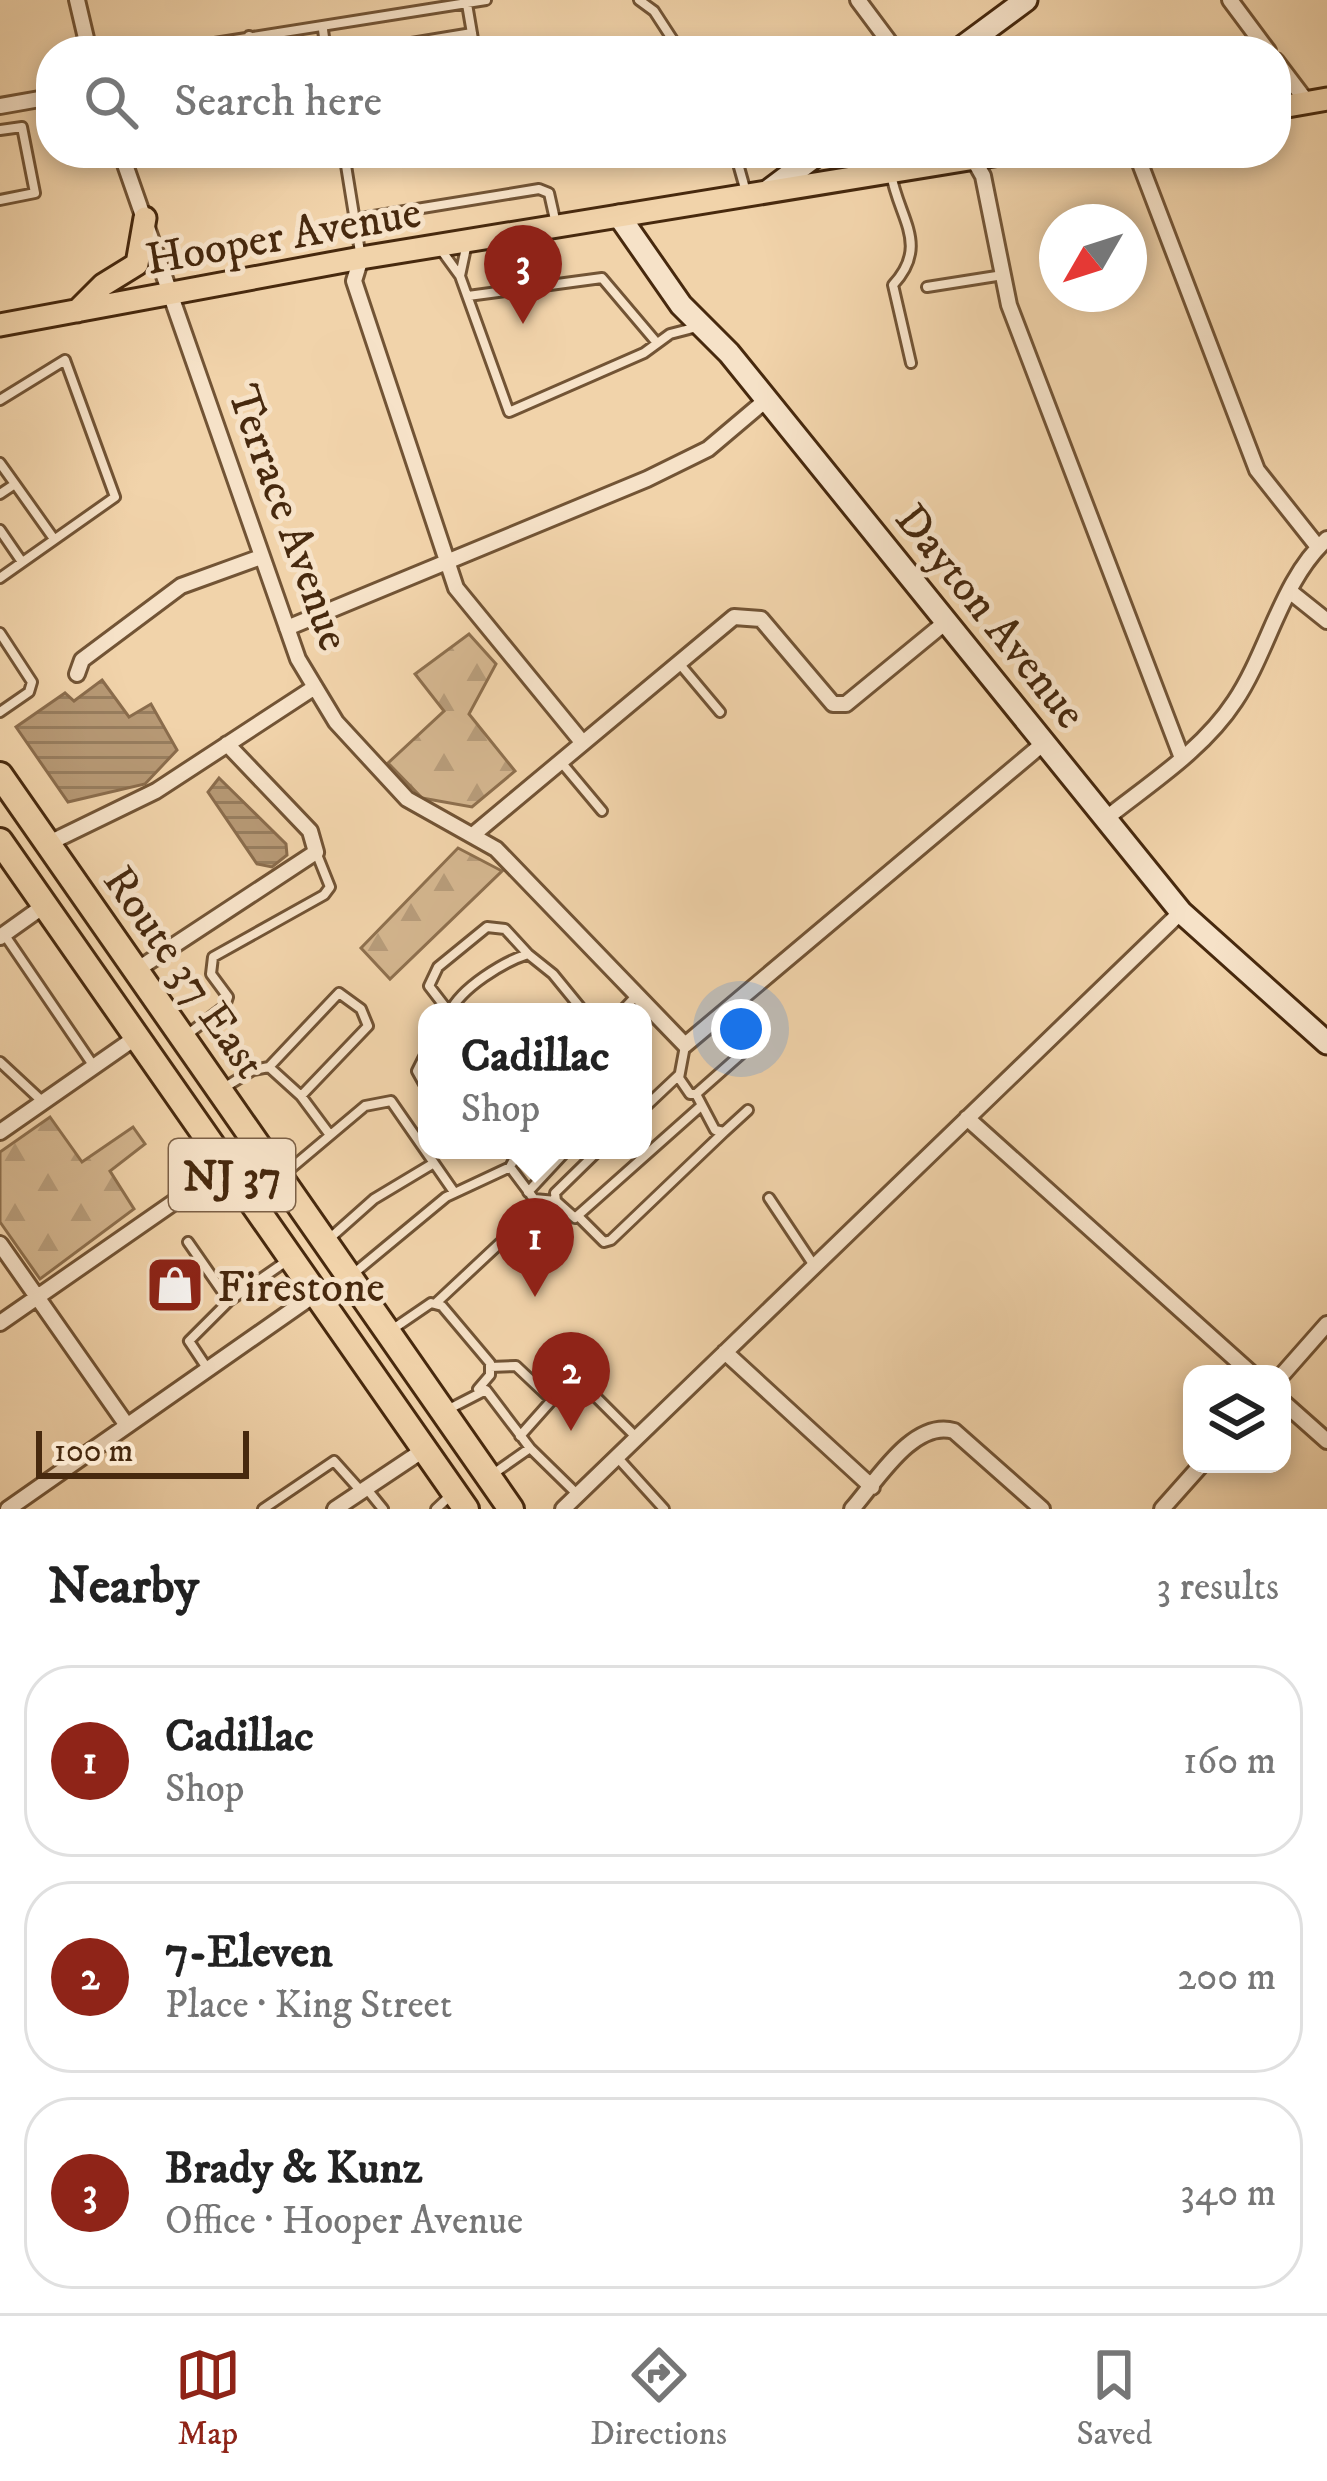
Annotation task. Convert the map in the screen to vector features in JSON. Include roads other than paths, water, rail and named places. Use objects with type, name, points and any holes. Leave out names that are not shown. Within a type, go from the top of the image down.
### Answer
[{"type":"highway","name":"Route 37 East","points":[[0,775],[511,1509]]},
{"type":"highway","name":"Route 37 East","points":[[0,841],[422,1451],[452,1504]]},
{"type":"main road","name":"Hooper Avenue","points":[[0,325],[362,258],[906,168]]},
{"type":"main road","points":[[77,311],[103,284],[136,266],[143,250],[145,218]]},
{"type":"street","points":[[77,0],[85,36]]},
{"type":"street","points":[[858,0],[885,36]]},
{"type":"street","points":[[977,36],[1026,0]]},
{"type":"street","points":[[1230,0],[1257,36]]},
{"type":"street","points":[[1291,76],[1317,101]]},
{"type":"street","points":[[0,106],[36,100]]},
{"type":"street","name":"Terrace Avenue","points":[[127,168],[287,628],[336,722],[407,800],[437,821],[474,834],[496,849],[645,1003]]},
{"type":"street","points":[[771,189],[799,168]]},
{"type":"street","points":[[975,168],[1009,305],[1182,758]]},
{"type":"street","points":[[1104,820],[1182,758],[1233,705],[1322,543],[1257,470],[1142,168]]},
{"type":"street","name":"Dayton Avenue","points":[[619,216],[681,305],[766,400],[1181,912],[1327,1043]]},
{"type":"street","points":[[362,258],[354,280],[456,588],[582,742]]},
{"type":"street","points":[[287,628],[447,565],[708,449],[766,400]]},
{"type":"street","points":[[77,674],[82,660],[181,586],[261,557]]},
{"type":"street","points":[[1292,593],[1327,621]]},
{"type":"street","points":[[474,834],[734,617],[761,619],[833,704],[846,704],[947,621]]},
{"type":"street","points":[[47,844],[156,791],[315,687]]},
{"type":"street","points":[[685,1045],[1045,742]]},
{"type":"street","points":[[135,971],[316,852],[310,831],[226,744]]},
{"type":"street","points":[[2,935],[45,905]]},
{"type":"street","points":[[563,1509],[1181,912]]},
{"type":"street","name":"Terrace Avenue","points":[[652,1010],[685,1045]]},
{"type":"street","points":[[0,1132],[135,1038]]},
{"type":"street","points":[[967,1118],[1242,1365]]},
{"type":"street","points":[[0,1323],[226,1166]]},
{"type":"street","points":[[0,1244],[126,1424]]},
{"type":"street","points":[[8,1509],[314,1295]]},
{"type":"street","points":[[1291,1365],[1327,1324]]},
{"type":"street","points":[[725,1352],[872,1486]]},
{"type":"street","points":[[1291,1409],[1327,1441]]},
{"type":"street","points":[[853,1509],[917,1438],[941,1427],[954,1431],[1042,1509]]},
{"type":"street","points":[[335,1509],[422,1451]]},
{"type":"street","points":[[1162,1509],[1194,1473]]},
{"type":"lane","points":[[249,36],[323,30],[487,0]]},
{"type":"lane","points":[[639,0],[654,11],[670,36]]},
{"type":"lane","points":[[467,4],[472,36]]},
{"type":"lane","points":[[323,30],[324,36]]},
{"type":"lane","points":[[454,36],[472,33]]},
{"type":"lane","points":[[0,130],[22,127],[35,193],[0,200]]},
{"type":"lane","points":[[346,168],[362,258]]},
{"type":"lane","points":[[739,168],[746,193]]},
{"type":"lane","points":[[890,171],[915,246],[908,268],[893,285],[911,363]]},
{"type":"lane","points":[[355,219],[539,189],[549,193],[556,226]]},
{"type":"lane","points":[[460,275],[468,241]]},
{"type":"lane","points":[[438,246],[460,275],[509,412],[670,334],[702,326]]},
{"type":"lane","points":[[927,287],[1003,274]]},
{"type":"lane","points":[[468,296],[602,278],[657,343]]},
{"type":"lane","points":[[670,334],[681,305]]},
{"type":"lane","points":[[0,400],[65,360],[115,497],[0,578]]},
{"type":"lane","points":[[0,463],[54,539]]},
{"type":"lane","points":[[0,494],[15,484]]},
{"type":"lane","points":[[0,530],[22,562]]},
{"type":"lane","points":[[0,633],[32,682],[29,692],[0,712]]},
{"type":"lane","points":[[677,661],[720,712]]},
{"type":"lane","points":[[560,761],[602,812]]},
{"type":"lane","points":[[182,1039],[225,1006],[228,997],[211,974],[213,957],[324,896],[330,887],[316,852]]},
{"type":"lane","points":[[442,1003],[429,986],[438,967],[487,927],[505,929],[576,1001]]},
{"type":"lane","points":[[2,935],[94,1066]]},
{"type":"lane","points":[[454,1003],[511,959],[528,954]]},
{"type":"lane","points":[[219,1091],[253,1070],[268,1067],[339,993],[352,999],[368,1026],[301,1096]]},
{"type":"lane","points":[[629,1003],[637,994]]},
{"type":"lane","points":[[679,1075],[690,1094],[696,1094],[758,1040]]},
{"type":"lane","points":[[652,1100],[679,1075],[685,1045]]},
{"type":"lane","points":[[0,1063],[44,1102]]},
{"type":"lane","points":[[268,1067],[301,1096],[330,1135]]},
{"type":"lane","points":[[696,1094],[716,1130],[724,1132]]},
{"type":"lane","points":[[279,1178],[365,1106],[391,1102],[418,1140]]},
{"type":"lane","points":[[652,1151],[701,1106]]},
{"type":"lane","points":[[510,1167],[528,1192],[544,1202],[556,1201],[604,1242],[748,1110]]},
{"type":"lane","points":[[431,1159],[454,1192]]},
{"type":"lane","points":[[348,1280],[454,1192],[510,1167],[514,1159]]},
{"type":"lane","points":[[528,1192],[559,1159]]},
{"type":"lane","points":[[556,1201],[556,1193],[588,1159]]},
{"type":"lane","points":[[580,1218],[644,1159]]},
{"type":"lane","points":[[324,1244],[374,1199],[434,1163]]},
{"type":"lane","points":[[769,1198],[814,1265]]},
{"type":"lane","points":[[386,1334],[434,1304],[544,1202]]},
{"type":"lane","points":[[188,1242],[230,1300]]},
{"type":"lane","points":[[207,1368],[189,1341],[230,1300],[289,1259]]},
{"type":"lane","points":[[434,1304],[490,1366],[490,1376],[478,1389],[441,1414]]},
{"type":"lane","points":[[490,1366],[516,1366],[552,1400]]},
{"type":"lane","points":[[520,1436],[567,1388],[585,1386],[636,1437]]},
{"type":"lane","points":[[478,1389],[486,1390],[530,1448],[578,1495]]},
{"type":"lane","points":[[488,1479],[530,1448]]},
{"type":"lane","points":[[617,1456],[664,1509]]},
{"type":"lane","points":[[263,1509],[334,1461],[383,1509]]},
{"type":"place","name":"Brady & Kunz","points":[[523,324]]},
{"type":"place","name":"Firestone","points":[[175,1285]]},
{"type":"place","name":"Cadillac","points":[[535,1297]]},
{"type":"place","name":"7-Eleven","points":[[571,1431]]}]
